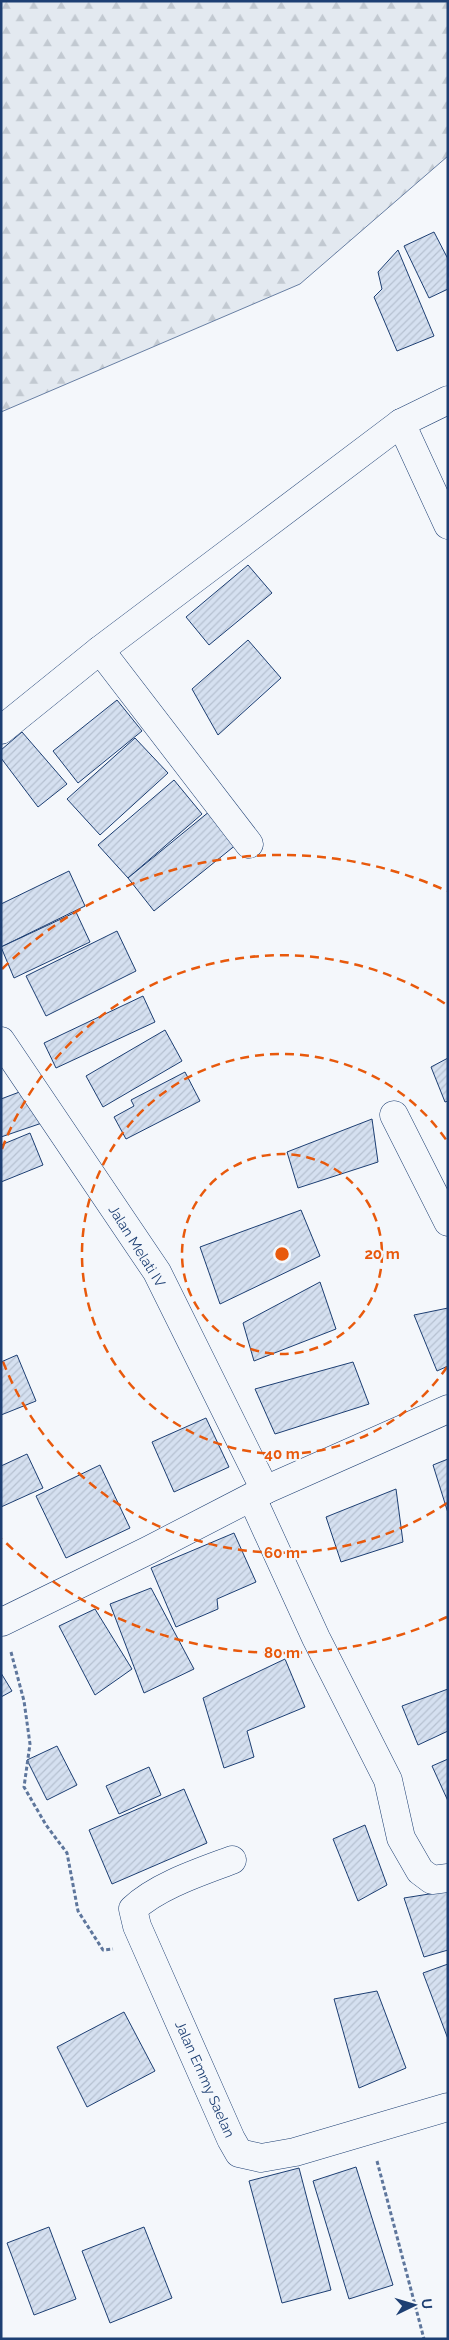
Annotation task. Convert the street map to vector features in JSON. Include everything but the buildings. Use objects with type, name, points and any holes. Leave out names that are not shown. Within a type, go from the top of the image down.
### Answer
[{"type":"street","points":[[1,730],[100,650],[401,423],[448,400]]},
{"type":"street","points":[[401,423],[448,524]]},
{"type":"street","points":[[100,650],[249,844]]},
{"type":"street","name":"Jalan Melati IV","points":[[1,1041],[157,1272],[259,1494],[316,1638],[388,1780],[401,1838],[420,1871],[432,1880],[448,1878]]},
{"type":"street","points":[[394,1114],[448,1222]]},
{"type":"street","points":[[2,1621],[259,1494],[448,1408]]},
{"type":"street","name":"Jalan Emmy Saelan","points":[[232,1860],[144,1898],[133,1909],[133,1917],[231,2139],[239,2153],[261,2158],[369,2131],[448,2107]]},
{"type":"path","points":[[2,1621],[24,1701],[30,1744],[24,1787],[46,1825],[67,1853],[78,1911],[104,1950],[146,1946]]},
{"type":"path","points":[[369,2131],[424,2339]]},
{"type":"green space","points":[[1,1],[448,1],[448,156],[300,284],[1,412]]}]
